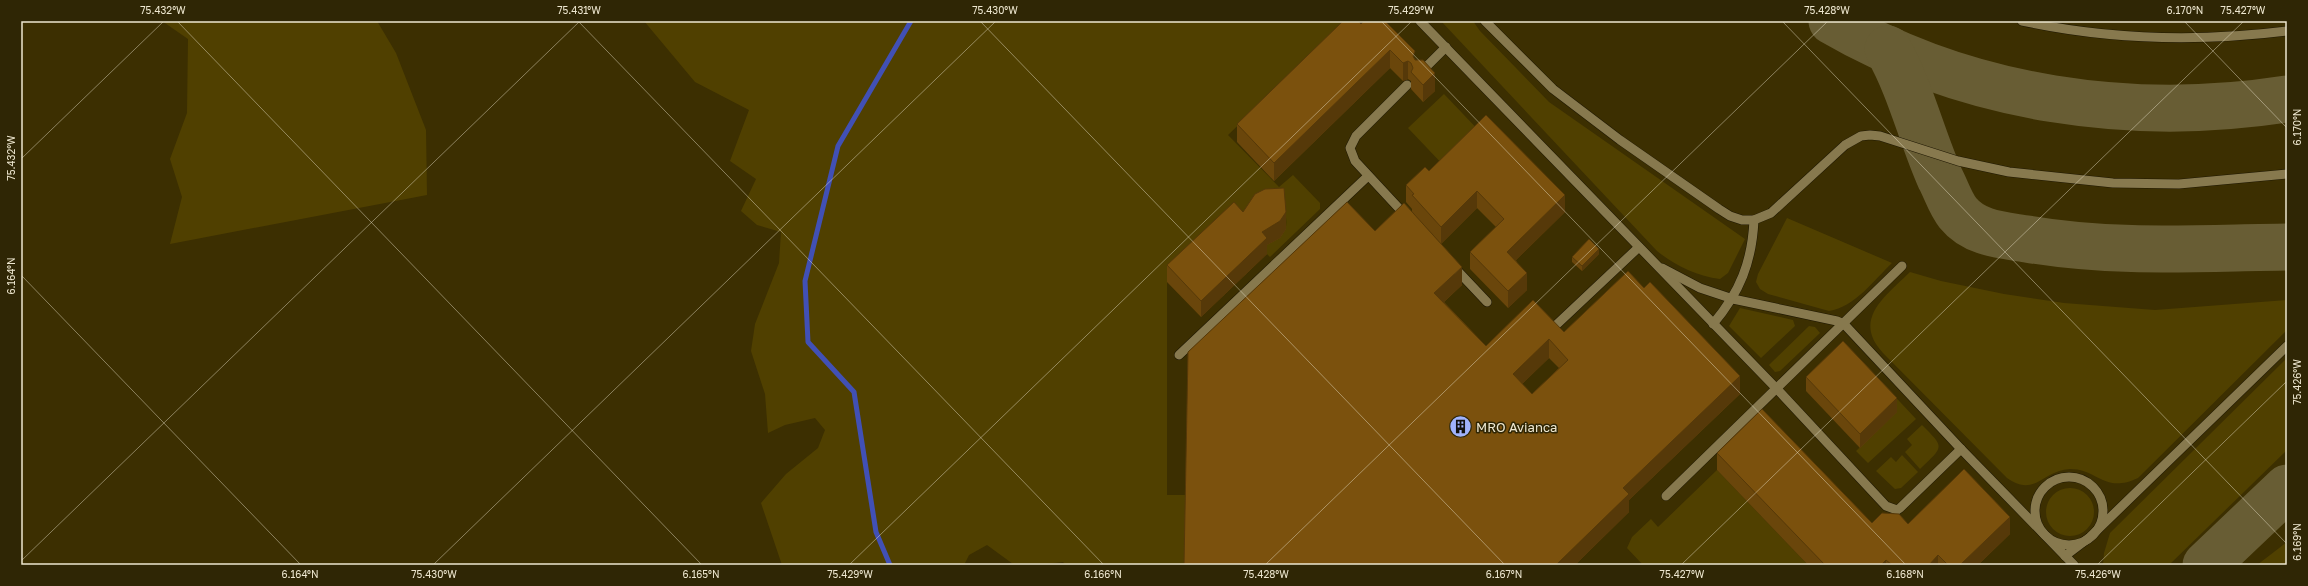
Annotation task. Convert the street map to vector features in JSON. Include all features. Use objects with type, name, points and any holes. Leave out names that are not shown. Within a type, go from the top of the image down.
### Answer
[{"type":"lane","points":[[1420,21],[1777,389],[1891,510],[1900,508],[1961,449]]},
{"type":"lane","points":[[1486,21],[1553,89],[1620,140],[1730,216],[1754,220],[1771,214],[1845,145],[1861,136],[1880,136],[1958,161],[2009,172],[2113,183],[2180,184],[2287,174]]},
{"type":"lane","points":[[2022,21],[2085,33],[2137,38],[2202,38],[2287,31]]},
{"type":"lane","points":[[1419,73],[1446,47]]},
{"type":"lane","points":[[1407,85],[1352,142],[1351,155],[1368,176],[1412,222]]},
{"type":"lane","points":[[1179,355],[1368,176]]},
{"type":"lane","points":[[1713,324],[1733,299],[1750,255],[1754,220]]},
{"type":"lane","points":[[1554,327],[1639,247]]},
{"type":"lane","points":[[1449,262],[1487,302]]},
{"type":"lane","points":[[1654,263],[1700,288],[1733,299],[1837,321],[1844,324],[1961,449],[2074,565]]},
{"type":"lane","points":[[1666,496],[1902,266]]},
{"type":"lane","points":[[2066,556],[2090,538],[2287,346]]},
{"type":"lane","points":[[2073,478],[2091,486],[2101,502],[2101,522],[2090,538],[2072,545],[2052,541],[2044,534],[2037,523],[2035,510],[2040,493],[2054,481],[2073,478]]},
{"type":"shaded area","points":[[162,21],[377,21],[396,53],[426,130],[427,195],[170,244],[182,197],[170,159],[187,113],[188,39]]},
{"type":"shaded area","points":[[644,21],[1346,21],[1228,135],[1279,187],[1293,175],[1320,203],[1320,209],[1270,257],[1257,244],[1274,240],[1279,237],[1285,230],[1286,218],[1233,219],[1167,282],[1167,495],[1186,495],[1185,565],[1066,565],[1063,562],[1038,565],[1013,564],[987,545],[969,555],[964,565],[841,565],[840,563],[782,565],[761,503],[786,474],[818,448],[825,430],[815,418],[785,425],[768,433],[765,394],[751,351],[755,324],[779,263],[781,232],[757,225],[741,211],[756,179],[730,161],[749,110],[695,82]]},
{"type":"shaded area","points":[[1441,21],[1473,21],[1480,31],[1549,102],[1745,239],[1728,273],[1720,279],[1694,273],[1671,261],[1657,251]]},
{"type":"shaded area","points":[[1444,94],[1483,135],[1447,169],[1408,128]]},
{"type":"shaded area","points":[[1787,218],[1892,263],[1856,299],[1829,311],[1768,294],[1760,289],[1756,282],[1758,274]]},
{"type":"shaded area","points":[[1910,272],[1941,281],[2004,294],[2064,303],[2155,310],[2287,300],[2287,330],[2138,478],[2126,482],[2109,482],[2080,470],[2070,469],[2061,470],[2032,484],[2025,485],[2007,478],[1883,353],[1874,341],[1870,329],[1871,318],[1876,308]]},
{"type":"shaded area","points":[[1740,308],[1793,320],[1795,326],[1761,358],[1729,326]]},
{"type":"shaded area","points":[[1809,326],[1815,327],[1820,333],[1780,371],[1775,372],[1769,365]]},
{"type":"shaded area","points":[[2287,358],[2287,450],[2169,565],[2103,565],[2104,553],[2110,533]]},
{"type":"shaded area","points":[[1886,387],[1916,419],[1868,463],[1856,451],[1897,412]]},
{"type":"shaded area","points":[[1922,425],[1935,438],[1939,447],[1934,456],[1920,469],[1905,452],[1912,445],[1907,439]]},
{"type":"shaded area","points":[[1902,455],[1918,472],[1901,488],[1895,489],[1876,471],[1891,457],[1896,462]]},
{"type":"shaded area","points":[[1717,470],[1808,565],[1643,565],[1627,548],[1632,537],[1651,519],[1658,527]]},
{"type":"shaded area","points":[[2070,488],[2079,490],[2087,495],[2092,503],[2094,512],[2092,521],[2087,529],[2079,534],[2070,536],[2061,534],[2053,529],[2048,521],[2046,512],[2048,503],[2053,495],[2061,490]]},
{"type":"shaded area","points":[[2287,542],[2287,565],[2257,565]]},
{"type":"building","points":[[1343,21],[1358,21],[1361,24],[1364,21],[1385,21],[1415,51],[1413,56],[1415,60],[1423,60],[1435,73],[1423,85],[1411,72],[1413,68],[1411,63],[1408,61],[1403,63],[1390,50],[1274,163],[1237,124]]},
{"type":"building","points":[[1486,115],[1565,195],[1507,252],[1527,273],[1508,291],[1470,252],[1504,219],[1477,191],[1441,227],[1412,195],[1414,194],[1406,185],[1425,167],[1429,171]]},
{"type":"building","points":[[1284,188],[1286,212],[1280,221],[1262,232],[1267,238],[1201,301],[1167,265],[1234,202],[1243,212],[1255,194],[1265,189]]},
{"type":"building","points":[[1347,202],[1375,231],[1404,203],[1462,267],[1434,293],[1486,346],[1533,300],[1564,332],[1628,271],[1644,288],[1650,282],[1740,376],[1623,488],[1629,494],[1556,565],[1184,565],[1188,352]],"holes":[[[1549,339],[1568,360],[1532,394],[1513,374]]]},
{"type":"building","points":[[1589,239],[1599,249],[1582,266],[1572,257]]},
{"type":"building","points":[[1843,341],[1897,398],[1860,434],[1806,377]]},
{"type":"building","points":[[1762,409],[1872,523],[1882,513],[1899,514],[1908,524],[1964,469],[2010,517],[1960,565],[1948,565],[1938,555],[1929,565],[1892,565],[1886,560],[1881,565],[1825,565],[1717,453]]},
{"type":"waterway","points":[[890,565],[876,532],[854,392],[808,342],[805,281],[838,146],[911,21]]},
{"type":"taxiway","points":[[1832,21],[1884,48],[1939,70],[1995,87],[2052,99],[2111,106],[2170,108],[2229,106],[2287,99]]},
{"type":"taxiway","points":[[1888,49],[1910,96],[1933,162],[1950,200],[1955,209],[1965,220],[1981,229],[1999,235],[2092,247],[2157,249],[2287,247]]},
{"type":"taxiway","points":[[2206,565],[2287,488]]},
{"type":"place","name":"MRO Avianca","points":[[1461,427]]}]
